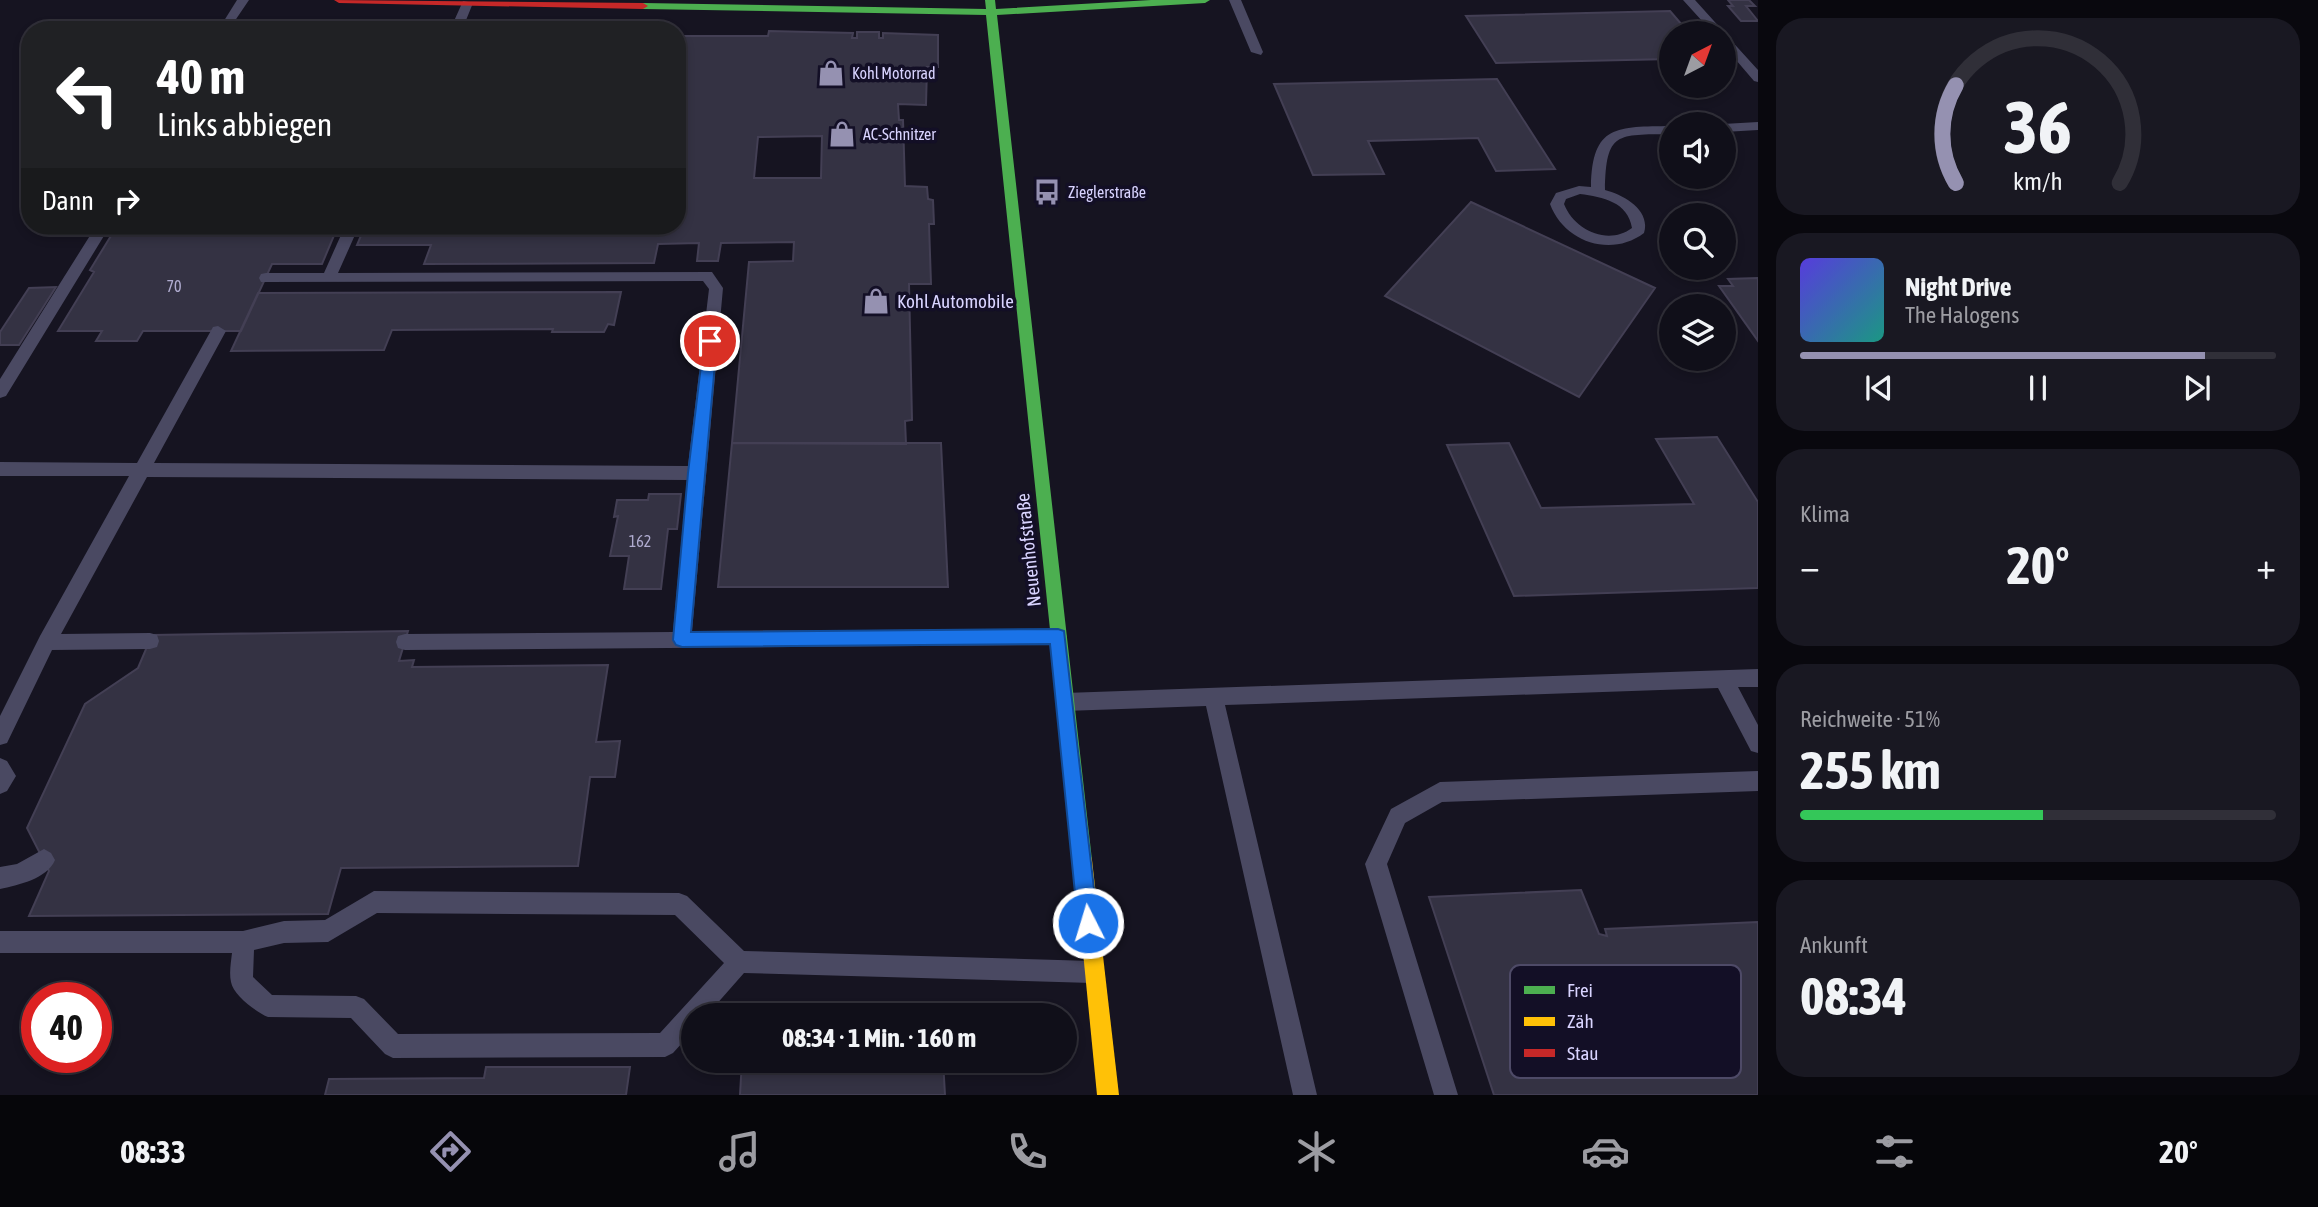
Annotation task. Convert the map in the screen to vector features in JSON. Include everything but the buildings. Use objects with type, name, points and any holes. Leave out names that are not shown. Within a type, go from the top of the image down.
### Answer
[{"type":"street","points":[[339,0],[991,6],[1205,0]]},
{"type":"street","name":"Neuenhofstraße","points":[[991,6],[1092,972],[1108,1095]]},
{"type":"lane","points":[[229,21],[243,0]]},
{"type":"lane","points":[[1235,0],[1257,52]]},
{"type":"lane","points":[[1689,0],[1708,21]]},
{"type":"lane","points":[[460,21],[467,3]]},
{"type":"lane","points":[[1736,53],[1758,78]]},
{"type":"lane","points":[[1736,127],[1758,126]]},
{"type":"lane","points":[[1598,191],[1600,153],[1607,141],[1624,132],[1659,131]]},
{"type":"lane","points":[[1579,190],[1598,191],[1612,196],[1634,211],[1639,220],[1639,230],[1633,236],[1615,241],[1591,237],[1563,219],[1557,204],[1561,196],[1579,190]]},
{"type":"lane","points":[[0,393],[97,235]]},
{"type":"lane","points":[[330,277],[348,235]]},
{"type":"lane","points":[[266,278],[706,276],[716,288],[696,473],[682,640]]},
{"type":"lane","points":[[0,736],[47,642],[218,331]]},
{"type":"lane","points":[[0,469],[696,473]]},
{"type":"lane","points":[[405,642],[1058,637]]},
{"type":"lane","points":[[47,642],[150,641]]},
{"type":"lane","points":[[1065,702],[1758,678]]},
{"type":"lane","points":[[1723,679],[1758,744]]},
{"type":"lane","points":[[1214,698],[1305,1095]]},
{"type":"lane","points":[[0,768],[6,776],[0,784]]},
{"type":"lane","points":[[1446,1095],[1376,864],[1398,816],[1440,792],[1758,781]]},
{"type":"lane","points":[[0,878],[20,874],[44,859]]},
{"type":"lane","points":[[0,942],[243,942],[284,932],[328,931],[374,902],[679,904],[739,962],[1092,972]]},
{"type":"lane","points":[[243,942],[242,982],[268,1006],[356,1007],[393,1046],[665,1045],[739,962]]},
{"type":"traffic: fast","points":[[990,0],[1083,860]]},
{"type":"traffic: fast","points":[[643,6],[992,12],[1205,0]]},
{"type":"traffic: slow","points":[[1083,860],[1108,1095]]},
{"type":"traffic: jam","points":[[339,0],[643,6]]},
{"type":"place","name":"Kohl Motorrad","points":[[831,73]]},
{"type":"place","name":"AC-Schnitzer","points":[[842,134]]},
{"type":"place","name":"Zieglerstraße","points":[[1047,192]]},
{"type":"place","name":"Kohl Automobile","points":[[876,301]]},
{"type":"route","points":[[710,341],[682,640],[1058,637],[1088,923]]}]
